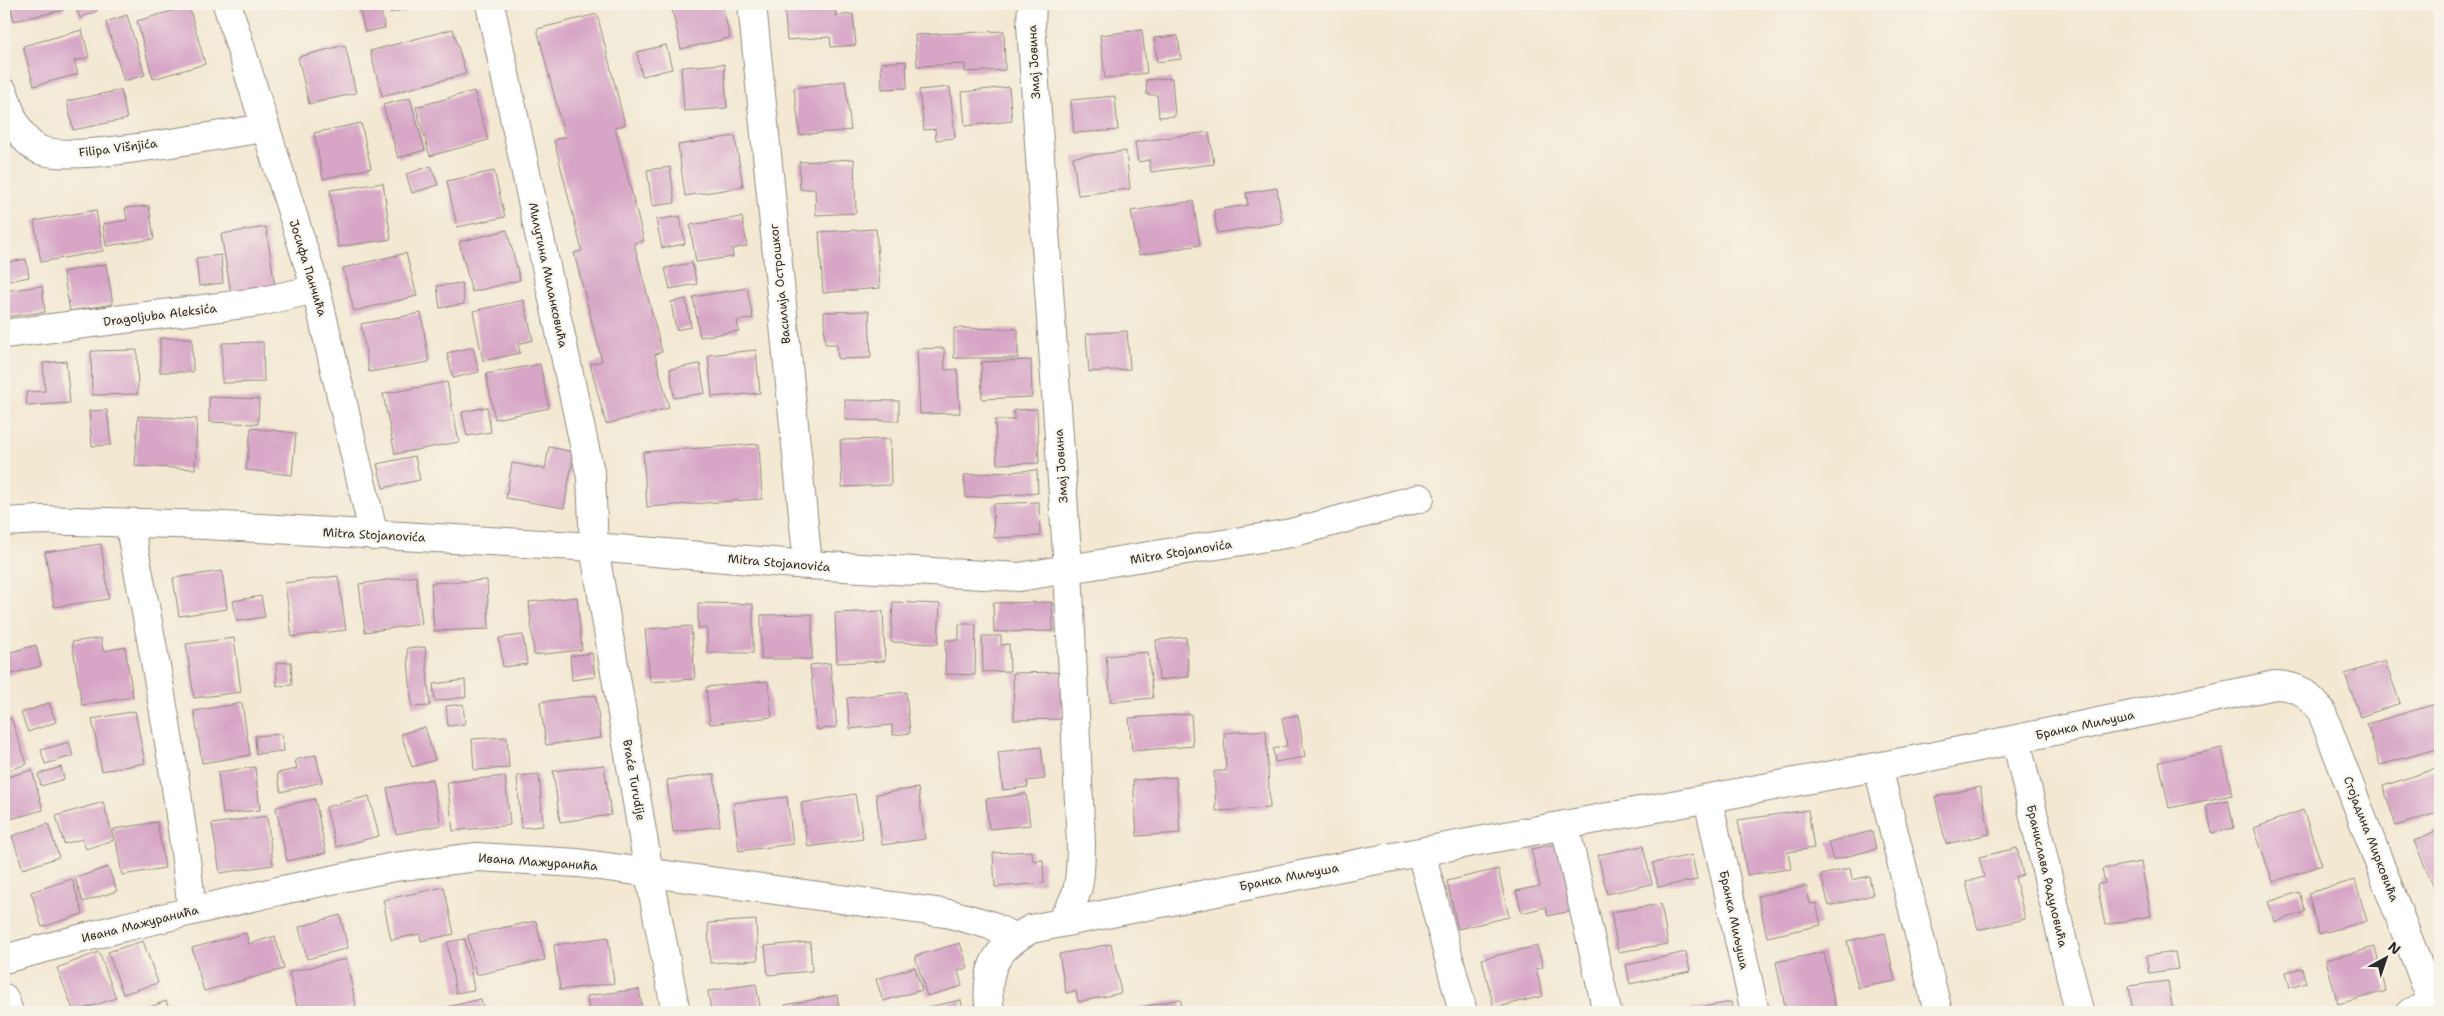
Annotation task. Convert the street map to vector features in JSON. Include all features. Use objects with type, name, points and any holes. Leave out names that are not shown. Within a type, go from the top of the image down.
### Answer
[{"type":"street","name":"Јосифа Панчића","points":[[227,4],[264,128],[316,289],[374,536]]},
{"type":"street","name":"Милутина Миланковића","points":[[490,4],[591,477],[594,547]]},
{"type":"street","name":"Василија Острошког","points":[[752,4],[808,565]]},
{"type":"street","name":"Змај Јовина","points":[[1032,4],[1031,25],[1068,569],[1081,844],[1080,882],[1072,906],[1059,923]]},
{"type":"street","name":"Filipa Višnjića","points":[[4,93],[14,122],[25,139],[38,149],[54,154],[105,151],[264,128]]},
{"type":"street","name":"Dragoljuba Aleksića","points":[[4,334],[259,302],[316,289]]},
{"type":"street","name":"Mitra Stojanovića","points":[[4,522],[41,520],[206,525],[594,547],[808,565],[1019,577],[1290,533],[1420,498]]},
{"type":"street","points":[[129,523],[160,686],[185,848],[192,911]]},
{"type":"street","name":"Braće Turudije","points":[[594,547],[649,873],[676,1012]]},
{"type":"street","name":"Бранка Миљуша","points":[[1015,938],[1031,929],[1059,923],[1421,852],[1878,767],[2275,685],[2291,685]]},
{"type":"street","name":"Стојадина Мирковића","points":[[2291,685],[2306,693],[2321,710],[2427,1010]]},
{"type":"street","name":"Бранислава Радуловића","points":[[2016,739],[2079,1012]]},
{"type":"street","points":[[1878,767],[1938,1012]]},
{"type":"street","name":"Бранка Миљуша","points":[[1708,799],[1755,1012]]},
{"type":"street","points":[[1565,826],[1607,1012]]},
{"type":"street","points":[[1421,852],[1463,1012]]},
{"type":"street","name":"Ивана Мажуранића","points":[[4,959],[192,911],[394,867],[477,857],[578,864],[951,914],[990,925],[1015,938]]},
{"type":"street","points":[[990,1012],[990,971],[998,955],[1015,938]]},
{"type":"street","points":[[4,998],[9,1012]]},
{"type":"building","points":[[10,4],[62,4],[64,10],[14,21]]},
{"type":"building","points":[[75,4],[94,4],[97,11],[80,18]]},
{"type":"building","points":[[136,4],[151,4],[137,8]]},
{"type":"building","points":[[358,4],[379,4],[385,28],[365,32]]},
{"type":"building","points":[[388,4],[427,4],[390,13]]},
{"type":"building","points":[[722,4],[730,38],[681,49],[671,5]]},
{"type":"building","points":[[784,4],[835,4],[836,16],[853,14],[856,45],[831,47],[830,37],[787,40]]},
{"type":"building","points":[[1179,4],[1204,4],[1204,5],[1180,9]]},
{"type":"building","points":[[189,6],[205,64],[153,79],[137,21]]},
{"type":"building","points":[[597,14],[625,125],[615,127],[644,241],[634,243],[662,352],[655,354],[669,408],[606,424],[590,364],[602,361],[574,253],[582,251],[554,140],[565,137],[537,29]]},
{"type":"building","points":[[127,15],[145,75],[124,81],[106,22]]},
{"type":"building","points":[[453,29],[466,74],[382,96],[370,51]]},
{"type":"building","points":[[82,30],[89,57],[74,61],[78,74],[34,86],[23,46]]},
{"type":"building","points":[[1142,30],[1147,73],[1105,78],[1100,35]]},
{"type":"building","points":[[1004,31],[1005,70],[965,72],[965,64],[917,66],[915,35]]},
{"type":"building","points":[[1178,36],[1181,59],[1157,62],[1154,38]]},
{"type":"building","points":[[345,45],[356,93],[309,104],[298,57]]},
{"type":"building","points":[[666,45],[672,69],[642,76],[637,52]]},
{"type":"building","points":[[906,61],[907,88],[882,89],[881,63]]},
{"type":"building","points":[[724,64],[727,108],[684,111],[681,67]]},
{"type":"building","points":[[1172,78],[1175,116],[1159,117],[1157,95],[1147,95],[1146,80]]},
{"type":"building","points":[[845,81],[851,130],[800,135],[794,88]]},
{"type":"building","points":[[950,87],[955,138],[936,140],[935,129],[924,130],[919,90]]},
{"type":"building","points":[[1009,87],[1012,121],[965,126],[962,92]]},
{"type":"building","points":[[121,90],[127,119],[73,130],[67,101]]},
{"type":"building","points":[[474,91],[488,140],[430,156],[416,107]]},
{"type":"building","points":[[1115,96],[1118,130],[1074,133],[1071,100]]},
{"type":"building","points":[[410,98],[425,150],[398,158],[383,105]]},
{"type":"building","points":[[361,123],[371,168],[323,179],[314,133]]},
{"type":"building","points":[[1209,132],[1214,164],[1151,172],[1149,160],[1138,162],[1135,142]]},
{"type":"building","points":[[735,136],[743,187],[685,196],[678,145]]},
{"type":"building","points":[[1126,151],[1130,189],[1078,195],[1073,157]]},
{"type":"building","points":[[854,159],[856,213],[816,215],[815,189],[800,189],[799,162]]},
{"type":"building","points":[[431,166],[438,185],[412,193],[406,174]]},
{"type":"building","points":[[670,167],[675,203],[652,206],[647,170]]},
{"type":"building","points":[[494,171],[505,217],[457,227],[447,181]]},
{"type":"building","points":[[383,183],[391,239],[338,247],[330,190]]},
{"type":"building","points":[[1277,188],[1282,223],[1217,233],[1214,210],[1248,205],[1246,193]]},
{"type":"building","points":[[1193,201],[1200,245],[1139,255],[1131,211]]},
{"type":"building","points":[[149,206],[154,239],[106,246],[103,224],[127,220],[125,208]]},
{"type":"building","points":[[96,210],[103,251],[41,262],[34,221]]},
{"type":"building","points":[[680,216],[685,244],[662,248],[656,220]]},
{"type":"building","points":[[742,217],[747,246],[732,249],[733,257],[696,262],[690,225]]},
{"type":"building","points":[[266,227],[275,286],[231,293],[221,234]]},
{"type":"building","points":[[876,229],[880,288],[823,293],[819,232]]},
{"type":"building","points":[[507,230],[520,280],[472,292],[459,242]]},
{"type":"building","points":[[406,253],[417,296],[354,311],[343,268]]},
{"type":"building","points":[[221,255],[223,283],[199,286],[196,258]]},
{"type":"building","points":[[26,259],[29,277],[4,282],[4,263]]},
{"type":"building","points":[[692,263],[697,284],[670,289],[665,268]]},
{"type":"building","points":[[106,264],[113,304],[70,311],[63,272]]},
{"type":"building","points":[[462,283],[464,304],[440,308],[437,286]]},
{"type":"building","points":[[42,286],[45,312],[5,317],[4,291]]},
{"type":"building","points":[[747,288],[753,318],[737,321],[739,331],[700,337],[693,297]]},
{"type":"building","points":[[686,299],[691,327],[676,330],[671,302]]},
{"type":"building","points":[[524,300],[533,340],[518,344],[520,353],[483,361],[473,311]]},
{"type":"building","points":[[869,311],[871,358],[838,359],[837,344],[825,344],[824,312]]},
{"type":"building","points":[[421,313],[429,362],[369,372],[361,324]]},
{"type":"building","points":[[954,328],[1018,329],[1018,358],[954,358]]},
{"type":"building","points":[[1127,331],[1130,369],[1089,372],[1086,334]]},
{"type":"building","points":[[160,338],[192,338],[193,372],[160,372]]},
{"type":"building","points":[[263,342],[264,382],[222,383],[222,343]]},
{"type":"building","points":[[473,347],[479,372],[453,378],[447,353]]},
{"type":"building","points":[[944,348],[945,370],[957,369],[960,413],[920,414],[917,349]]},
{"type":"building","points":[[137,350],[138,394],[92,395],[91,351]]},
{"type":"building","points":[[756,350],[760,393],[712,397],[708,355]]},
{"type":"building","points":[[1031,360],[1032,397],[982,399],[981,362]]},
{"type":"building","points":[[66,361],[70,403],[27,406],[26,392],[45,391],[43,363]]},
{"type":"building","points":[[540,364],[549,408],[495,419],[486,374]]},
{"type":"building","points":[[700,364],[705,393],[674,398],[670,369]]},
{"type":"building","points":[[447,382],[459,442],[395,454],[383,394]]},
{"type":"building","points":[[209,397],[259,399],[258,424],[209,422]]},
{"type":"building","points":[[845,400],[899,401],[899,421],[845,420]]},
{"type":"building","points":[[487,407],[491,432],[467,436],[462,412]]},
{"type":"building","points":[[1037,409],[1039,463],[997,464],[995,420],[1014,420],[1014,410]]},
{"type":"building","points":[[107,410],[111,445],[92,446],[89,411]]},
{"type":"building","points":[[138,416],[197,419],[195,469],[135,466]]},
{"type":"building","points":[[251,428],[296,433],[292,475],[246,470]]},
{"type":"building","points":[[890,439],[891,485],[842,487],[840,440]]},
{"type":"building","points":[[759,444],[762,499],[647,507],[643,452]]},
{"type":"building","points":[[549,447],[574,452],[564,508],[506,498],[512,463],[545,469]]},
{"type":"building","points":[[415,456],[420,480],[383,488],[377,464]]},
{"type":"building","points":[[1037,470],[1038,493],[966,498],[964,475]]},
{"type":"building","points":[[1039,502],[1040,536],[994,538],[993,504]]},
{"type":"building","points":[[101,544],[109,599],[54,607],[45,552]]},
{"type":"building","points":[[222,571],[227,609],[179,616],[173,578]]},
{"type":"building","points":[[338,576],[346,630],[292,637],[285,583]]},
{"type":"building","points":[[416,576],[422,624],[365,632],[359,584]]},
{"type":"building","points":[[487,580],[489,629],[434,631],[431,583]]},
{"type":"building","points":[[261,596],[265,617],[237,621],[233,601]]},
{"type":"building","points":[[577,597],[582,650],[534,655],[529,602]]},
{"type":"building","points":[[893,602],[940,604],[938,644],[891,642]]},
{"type":"building","points":[[1052,602],[1053,631],[994,632],[993,603]]},
{"type":"building","points":[[698,603],[753,604],[753,653],[707,653],[707,628],[698,628]]},
{"type":"building","points":[[883,611],[885,661],[837,663],[835,613]]},
{"type":"building","points":[[812,614],[812,659],[761,659],[761,615]]},
{"type":"building","points":[[959,624],[976,624],[975,675],[945,674],[946,640],[959,640]]},
{"type":"building","points":[[691,626],[695,679],[650,682],[645,629]]},
{"type":"building","points":[[523,635],[527,664],[503,667],[499,638]]},
{"type":"building","points":[[982,636],[1001,636],[1001,645],[1009,644],[1010,671],[983,672]]},
{"type":"building","points":[[1186,637],[1189,677],[1159,680],[1156,640]]},
{"type":"building","points":[[101,638],[103,651],[125,647],[133,697],[82,705],[72,642]]},
{"type":"building","points":[[234,638],[241,692],[194,698],[186,644]]},
{"type":"building","points":[[36,645],[41,666],[4,676],[4,654]]},
{"type":"building","points":[[425,647],[430,706],[412,707],[407,648]]},
{"type":"building","points":[[1148,652],[1153,698],[1111,702],[1106,656]]},
{"type":"building","points":[[592,653],[595,677],[572,680],[570,656]]},
{"type":"building","points":[[2385,661],[2400,703],[2360,717],[2345,674]]},
{"type":"building","points":[[291,662],[292,685],[277,686],[276,663]]},
{"type":"building","points":[[830,663],[837,727],[817,730],[810,665]]},
{"type":"building","points":[[1062,672],[1062,719],[1014,720],[1013,673]]},
{"type":"building","points":[[465,680],[466,697],[435,701],[433,684]]},
{"type":"building","points":[[768,681],[772,717],[710,724],[706,687]]},
{"type":"building","points":[[906,692],[910,733],[893,735],[892,725],[850,729],[847,698]]},
{"type":"building","points":[[596,695],[601,738],[546,745],[540,702]]},
{"type":"building","points":[[4,697],[8,709],[4,711]]},
{"type":"building","points":[[49,703],[56,722],[28,732],[21,713]]},
{"type":"building","points":[[242,703],[250,755],[202,763],[194,711]]},
{"type":"building","points":[[463,704],[465,724],[448,726],[446,706]]},
{"type":"building","points":[[2436,704],[2440,720],[2440,730],[2435,731],[2440,748],[2380,765],[2367,724]]},
{"type":"building","points":[[135,711],[145,763],[102,771],[92,719]]},
{"type":"building","points":[[1191,714],[1193,746],[1132,751],[1129,718]]},
{"type":"building","points":[[1298,715],[1305,757],[1275,762],[1273,749],[1287,746],[1282,718]]},
{"type":"building","points":[[11,718],[27,764],[4,772],[4,720]]},
{"type":"building","points":[[425,727],[435,760],[412,767],[401,734]]},
{"type":"building","points":[[1266,730],[1270,808],[1216,811],[1214,771],[1226,771],[1224,733]]},
{"type":"building","points":[[282,734],[284,751],[256,754],[255,736]]},
{"type":"building","points":[[507,737],[509,768],[474,770],[472,739]]},
{"type":"building","points":[[69,742],[73,756],[45,764],[41,750]]},
{"type":"building","points":[[1041,747],[1045,779],[1027,781],[1028,787],[1003,790],[998,752]]},
{"type":"building","points":[[2222,748],[2232,795],[2169,808],[2159,762]]},
{"type":"building","points":[[316,755],[322,782],[281,792],[277,773],[297,769],[295,760]]},
{"type":"building","points":[[604,765],[611,815],[560,822],[553,771]]},
{"type":"building","points":[[61,767],[64,779],[41,786],[38,774]]},
{"type":"building","points":[[255,767],[260,810],[223,814],[218,772]]},
{"type":"building","points":[[2438,768],[2440,775],[2440,812],[2396,826],[2383,786]]},
{"type":"building","points":[[32,770],[43,810],[7,820],[4,810],[4,778]]},
{"type":"building","points":[[539,774],[543,826],[521,828],[517,776]]},
{"type":"building","points":[[714,774],[720,826],[673,832],[667,780]]},
{"type":"building","points":[[505,776],[510,825],[453,831],[447,782]]},
{"type":"building","points":[[1176,777],[1180,833],[1137,836],[1133,780]]},
{"type":"building","points":[[432,779],[441,825],[396,834],[387,788]]},
{"type":"building","points":[[1980,787],[1990,834],[1946,844],[1935,797]]},
{"type":"building","points":[[918,788],[925,839],[882,845],[876,794]]},
{"type":"building","points":[[855,794],[863,839],[808,847],[801,803]]},
{"type":"building","points":[[1026,794],[1030,825],[989,829],[986,799]]},
{"type":"building","points":[[369,796],[379,836],[336,847],[326,807]]},
{"type":"building","points":[[787,797],[793,844],[739,851],[733,803]]},
{"type":"building","points":[[315,799],[326,853],[287,861],[276,807]]},
{"type":"building","points":[[2228,800],[2234,828],[2212,833],[2206,805]]},
{"type":"building","points":[[103,802],[114,840],[86,849],[82,839],[64,844],[56,816]]},
{"type":"building","points":[[1808,810],[1814,848],[1788,852],[1791,869],[1747,875],[1738,820]]},
{"type":"building","points":[[2303,810],[2322,865],[2273,882],[2254,828]]},
{"type":"building","points":[[267,816],[273,865],[220,873],[212,824]]},
{"type":"building","points":[[157,822],[165,868],[122,875],[114,829]]},
{"type":"building","points":[[48,824],[59,857],[23,869],[12,836]]},
{"type":"building","points":[[2440,829],[2440,890],[2436,892],[2414,841]]},
{"type":"building","points":[[1872,831],[1876,849],[1833,860],[1828,842]]},
{"type":"building","points":[[1560,843],[1575,910],[1548,916],[1546,907],[1522,913],[1516,891],[1540,886],[1531,849]]},
{"type":"building","points":[[1643,846],[1652,884],[1607,894],[1598,855]]},
{"type":"building","points":[[2017,848],[2023,875],[2015,877],[2025,919],[1978,930],[1966,882],[1984,877],[1979,857]]},
{"type":"building","points":[[1032,851],[1033,861],[1043,860],[1044,883],[995,887],[993,853]]},
{"type":"building","points":[[1692,855],[1697,880],[1658,887],[1653,863]]},
{"type":"building","points":[[2141,862],[2151,916],[2105,925],[2097,884],[2105,883],[2102,869]]},
{"type":"building","points":[[108,867],[117,891],[83,902],[75,878]]},
{"type":"building","points":[[1850,868],[1852,880],[1869,876],[1873,895],[1829,906],[1821,875]]},
{"type":"building","points":[[1498,869],[1509,917],[1458,929],[1447,881]]},
{"type":"building","points":[[72,879],[83,914],[42,927],[31,892]]},
{"type":"building","points":[[2355,880],[2367,921],[2319,934],[2308,893]]},
{"type":"building","points":[[1806,886],[1810,904],[1816,903],[1821,925],[1767,937],[1758,896]]},
{"type":"building","points":[[444,887],[454,934],[421,941],[420,934],[391,940],[383,900]]},
{"type":"building","points":[[2299,892],[2305,912],[2275,922],[2268,902]]},
{"type":"building","points":[[1661,904],[1668,944],[1618,952],[1611,912]]},
{"type":"building","points":[[340,915],[348,948],[307,959],[299,927]]},
{"type":"building","points":[[756,920],[758,960],[710,963],[708,923]]},
{"type":"building","points":[[536,921],[545,960],[476,975],[468,935]]},
{"type":"building","points":[[246,933],[249,944],[275,936],[284,969],[204,991],[192,948]]},
{"type":"building","points":[[1885,933],[1895,981],[1858,988],[1847,941]]},
{"type":"building","points":[[608,937],[614,983],[560,990],[554,945]]},
{"type":"building","points":[[465,939],[474,990],[456,993],[447,942]]},
{"type":"building","points":[[143,941],[158,983],[123,994],[108,952]]},
{"type":"building","points":[[810,942],[812,971],[768,975],[765,946]]},
{"type":"building","points":[[960,943],[968,968],[958,971],[962,986],[927,996],[915,956]]},
{"type":"building","points":[[1111,944],[1121,993],[1078,1002],[1076,991],[1066,993],[1059,954]]},
{"type":"building","points":[[1537,946],[1543,967],[1536,969],[1543,996],[1494,1008],[1482,959]]},
{"type":"building","points":[[2375,947],[2386,991],[2338,1004],[2326,960]]},
{"type":"building","points":[[99,952],[116,998],[74,1012],[57,968]]},
{"type":"building","points":[[1686,952],[1690,971],[1630,984],[1626,965]]},
{"type":"building","points":[[1824,952],[1835,1006],[1803,1012],[1786,1012],[1776,962]]},
{"type":"building","points":[[2175,952],[2178,969],[2149,973],[2146,956]]},
{"type":"building","points":[[346,959],[356,1006],[330,1012],[298,1012],[289,972]]},
{"type":"building","points":[[915,967],[922,990],[883,1001],[876,979]]},
{"type":"building","points":[[2302,968],[2306,983],[2290,988],[2286,972]]},
{"type":"building","points":[[2168,981],[2173,1012],[2124,1012],[2123,1008],[2132,1007],[2129,986]]},
{"type":"building","points":[[756,984],[761,1012],[711,1012],[708,991]]},
{"type":"building","points":[[639,989],[643,1012],[589,1012],[587,996]]},
{"type":"building","points":[[837,995],[840,1012],[787,1012],[785,1005]]},
{"type":"building","points":[[481,999],[484,1012],[444,1012],[443,1008]]},
{"type":"building","points":[[1180,999],[1183,1012],[1123,1012],[1123,1011]]},
{"type":"building","points":[[961,1000],[963,1012],[924,1012],[924,1008]]},
{"type":"building","points":[[166,1001],[170,1012],[136,1012]]},
{"type":"building","points":[[1731,1002],[1733,1012],[1692,1012],[1691,1009]]},
{"type":"building","points":[[900,1008],[901,1012],[882,1012],[882,1011]]}]
